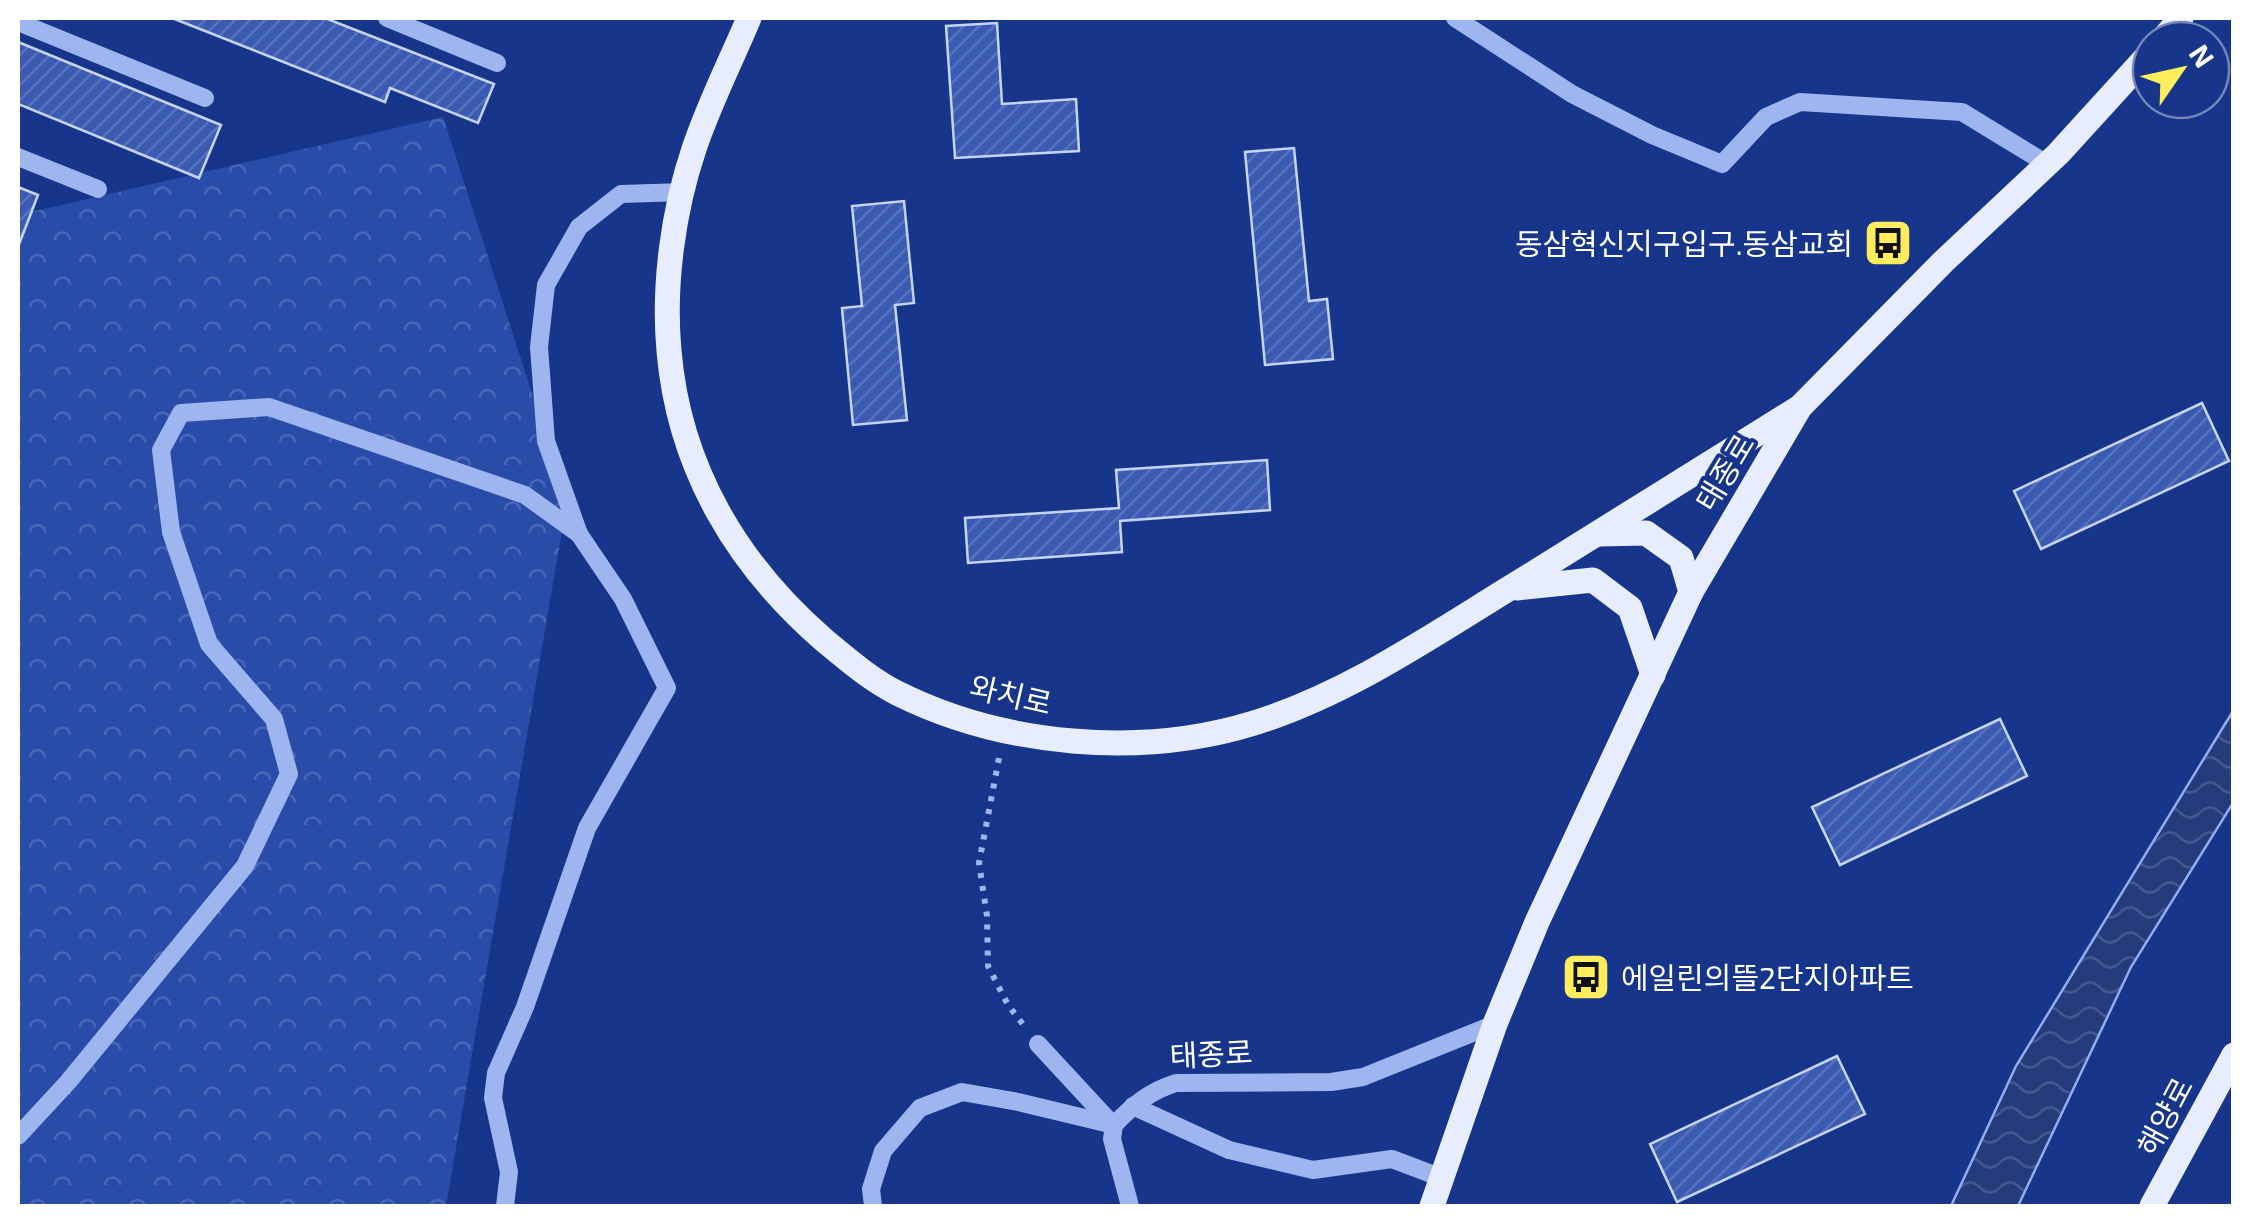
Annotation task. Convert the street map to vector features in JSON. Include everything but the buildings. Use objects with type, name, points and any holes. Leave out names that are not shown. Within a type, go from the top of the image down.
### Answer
[{"type":"main road","name":"와치로","points":[[750,18],[694,150],[684,192],[669,278],[668,347],[676,410],[720,518],[757,574],[795,615],[853,665],[897,693],[977,724],[1052,738],[1114,743],[1179,740],[1254,723],[1340,689],[1800,407]]},
{"type":"main road","name":"태종로","points":[[1432,1206],[1495,1024],[1537,922],[1691,592],[1800,407],[1944,261],[2047,164],[2131,74]]},
{"type":"main road","points":[[1596,534],[1646,533],[1681,558],[1691,592]]},
{"type":"main road","points":[[1507,589],[1593,580],[1630,608],[1652,674]]},
{"type":"main road","name":"해양로","points":[[2152,1206],[2234,1056]]},
{"type":"street","points":[[387,18],[497,63]]},
{"type":"street","points":[[1455,18],[1572,94],[1652,135],[1722,164],[1766,116],[1800,102],[1962,112],[2047,164]]},
{"type":"street","points":[[18,22],[205,98]]},
{"type":"street","points":[[18,157],[98,190]]},
{"type":"street","points":[[505,1206],[509,1172],[493,1098],[496,1073],[525,1007],[587,828],[667,688],[623,600],[579,534],[546,442],[539,347],[546,285],[579,227],[621,194],[684,192]]},
{"type":"street","points":[[18,1136],[68,1082],[246,866],[288,774],[274,720],[210,644],[172,532],[161,450],[181,413],[269,407],[525,494],[579,534]]},
{"type":"street","name":"태종로","points":[[1114,1125],[1156,1089],[1176,1083],[1331,1082],[1363,1077],[1495,1024]]},
{"type":"street","points":[[1038,1044],[1114,1125]]},
{"type":"street","points":[[872,1206],[871,1189],[883,1151],[920,1108],[962,1092],[1114,1125]]},
{"type":"street","points":[[1132,1106],[1229,1150],[1313,1170],[1392,1159],[1442,1178]]},
{"type":"street","points":[[1114,1125],[1112,1139],[1130,1206]]},
{"type":"path","points":[[1004,728],[980,864],[988,966],[1008,1005],[1038,1044]]},
{"type":"green space","points":[[443,117],[567,502],[446,1206],[18,1206],[18,215]]},
{"type":"water","points":[[2233,711],[2233,803],[2131,967],[2018,1206],[1951,1206],[2016,1066]]},
{"type":"place","name":"동삼혁신지구입구.동삼교회","points":[[1888,243]]},
{"type":"place","name":"에일린의뜰2단지아파트","points":[[1586,977]]}]
